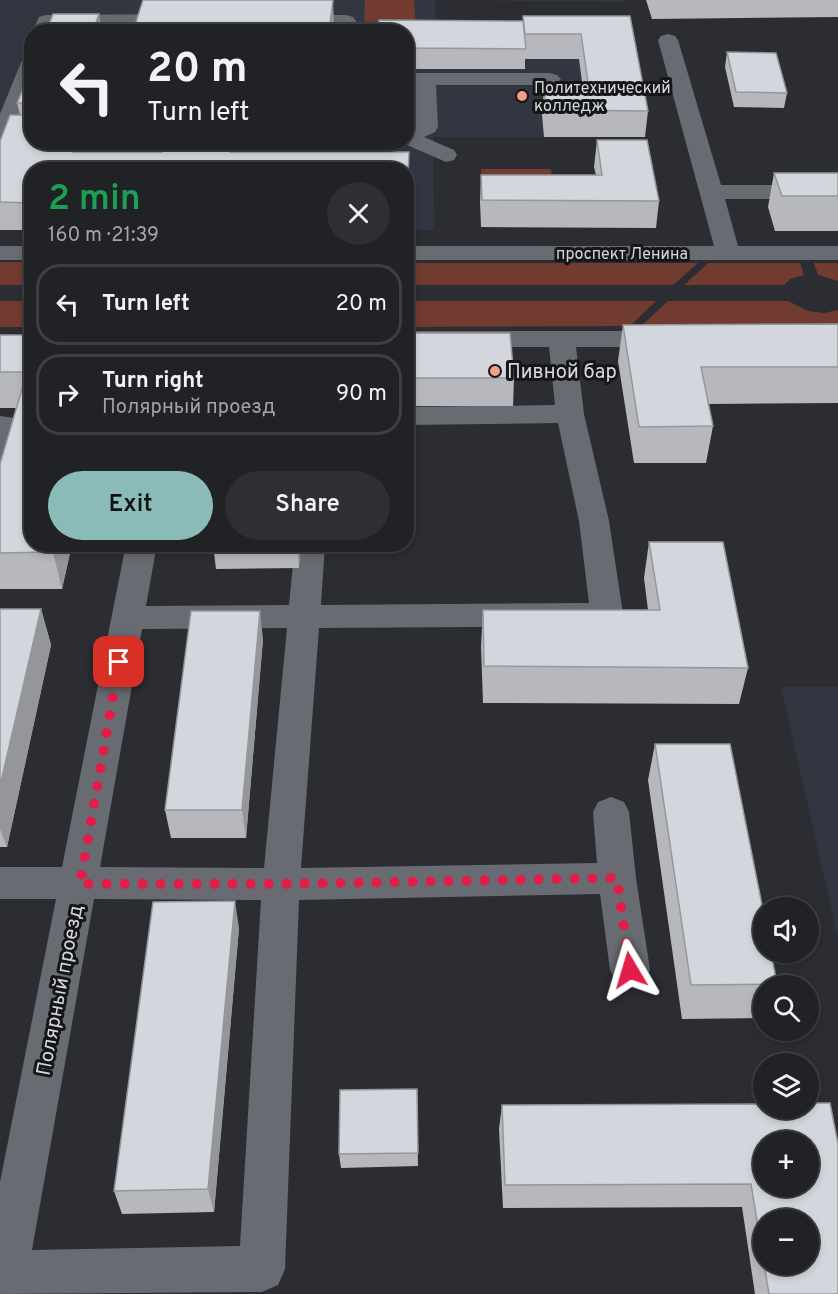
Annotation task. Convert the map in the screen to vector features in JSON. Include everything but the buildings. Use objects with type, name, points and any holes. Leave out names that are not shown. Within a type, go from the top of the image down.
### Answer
[{"type":"street","points":[[206,20],[212,0]]},
{"type":"street","points":[[346,24],[347,0]]},
{"type":"street","points":[[45,24],[46,21],[230,20]]},
{"type":"street","points":[[265,21],[314,24]]},
{"type":"street","points":[[668,40],[728,253]]},
{"type":"street","points":[[414,134],[427,127],[416,79],[549,79]]},
{"type":"street","points":[[8,138],[24,86]]},
{"type":"street","points":[[414,140],[446,155]]},
{"type":"street","points":[[712,192],[838,192]]},
{"type":"street","points":[[0,253],[24,253]]},
{"type":"street","name":"проспект Ленина","points":[[414,253],[838,253]]},
{"type":"street","points":[[414,339],[688,339]]},
{"type":"street","points":[[127,618],[606,614],[594,521],[570,414],[562,339]]},
{"type":"street","points":[[414,416],[570,414]]},
{"type":"street","points":[[0,424],[13,424],[0,472]]},
{"type":"street","name":"Полярный проезд","points":[[3,1284],[80,884],[140,552]]},
{"type":"street","points":[[3,1284],[261,1269],[281,884],[309,552]]},
{"type":"street","points":[[611,812],[617,878],[630,970]]},
{"type":"street","points":[[0,883],[281,884],[617,878]]},
{"type":"shaded area","name":"Политехнический колледж","points":[[0,0],[435,0],[437,40],[627,41],[645,137],[433,137],[434,230],[414,230],[414,162],[24,162],[24,185],[0,230]]},
{"type":"shaded area","points":[[365,0],[414,0],[416,29],[414,29],[414,24],[364,24]]},
{"type":"shaded area","points":[[435,0],[625,0],[625,2]]},
{"type":"shaded area","points":[[481,169],[551,169],[553,186],[482,186]]},
{"type":"shaded area","points":[[0,262],[24,262],[24,285],[0,285]]},
{"type":"shaded area","points":[[414,263],[698,263],[673,285],[414,285]]},
{"type":"shaded area","points":[[708,263],[800,263],[804,275],[790,279],[784,285],[684,285]]},
{"type":"shaded area","points":[[814,263],[838,263],[838,281],[818,275]]},
{"type":"shaded area","points":[[0,301],[24,301],[24,327],[0,327]]},
{"type":"shaded area","points":[[414,301],[656,301],[630,326],[414,327]]},
{"type":"shaded area","points":[[668,301],[788,301],[808,311],[824,313],[838,310],[838,326],[641,326]]},
{"type":"shaded area","points":[[781,687],[838,687],[838,938]]},
{"type":"place","name":"Политехнический колледж","points":[[522,96]]},
{"type":"place","name":"Пивной бар","points":[[495,371]]},
{"type":"route","points":[[119,662],[80,884],[281,884],[617,878],[630,970]]}]
